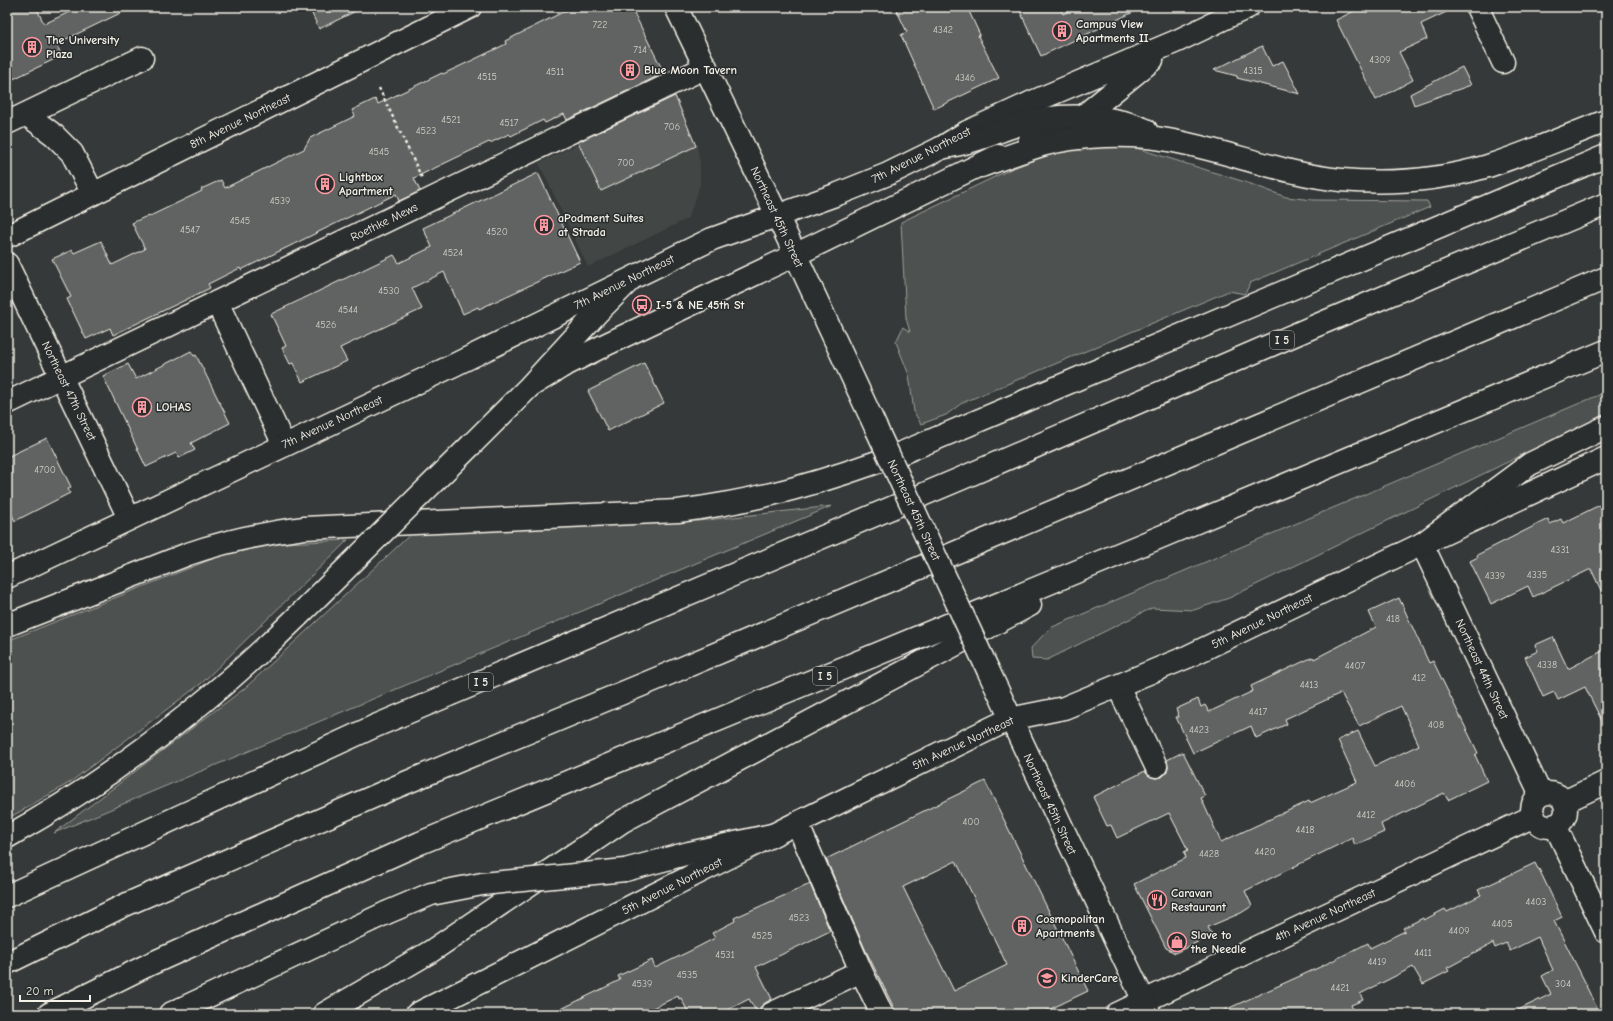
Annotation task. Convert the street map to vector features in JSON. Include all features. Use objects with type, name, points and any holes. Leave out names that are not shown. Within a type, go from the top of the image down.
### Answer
[{"type":"main road","name":"8th Avenue Northeast","points":[[8,241],[93,194],[470,7]]},
{"type":"main road","name":"Northeast 45th Street","points":[[676,7],[777,215],[1010,719],[1147,1008]]},
{"type":"main road","name":"7th Avenue Northeast","points":[[7,577],[630,280],[712,239],[863,184],[941,148],[967,132],[1030,103],[1177,41],[1248,7]]},
{"type":"main road","points":[[1477,7],[1503,62]]},
{"type":"main road","points":[[530,386],[561,367],[607,344],[981,166],[1021,144],[1058,130],[1082,117],[1125,81],[1177,41]]},
{"type":"main road","points":[[7,123],[142,58]]},
{"type":"main road","name":"Roethke Mews","points":[[7,403],[706,67]]},
{"type":"main road","points":[[26,114],[54,135],[72,153],[93,194]]},
{"type":"main road","points":[[941,148],[970,142],[1017,125],[1039,120],[1082,117],[1132,124],[1167,140]]},
{"type":"main road","points":[[981,166],[1043,145],[1076,139],[1126,136],[1167,140],[1316,175],[1340,179],[1394,181],[1456,174],[1488,166],[1606,121]]},
{"type":"main road","points":[[7,625],[188,554],[224,543],[274,532],[304,528],[678,511],[747,500],[799,488],[863,468],[955,431],[1606,156]]},
{"type":"main road","name":"I 5","points":[[7,896],[373,727],[960,479],[1315,326],[1606,204]]},
{"type":"main road","name":"Northeast 47th Street","points":[[7,264],[130,518]]},
{"type":"main road","points":[[7,963],[125,905],[398,786],[661,677],[1606,278]]},
{"type":"main road","points":[[7,837],[34,822],[88,787],[158,738],[219,690],[298,616],[530,386],[596,314],[630,280]]},
{"type":"main road","points":[[217,302],[284,445]]},
{"type":"main road","name":"I 5","points":[[49,1014],[148,965],[420,843],[1606,351]]},
{"type":"main road","points":[[1422,544],[1530,464],[1606,427]]},
{"type":"main road","name":"5th Avenue Northeast","points":[[417,1014],[772,835],[1010,719],[1064,708],[1187,657],[1422,544],[1606,458]]},
{"type":"main road","points":[[324,1014],[430,952],[623,821],[892,677],[1158,538]]},
{"type":"main road","name":"Northeast 44th Street","points":[[1422,544],[1541,795]]},
{"type":"main road","points":[[1118,686],[1156,766]]},
{"type":"main road","points":[[1564,802],[1606,782]]},
{"type":"main road","points":[[1554,793],[1564,802],[1566,814],[1564,819],[1555,826],[1545,826],[1540,824],[1534,816],[1532,808],[1534,802],[1541,795],[1554,793]]},
{"type":"main road","name":"4th Avenue Northeast","points":[[1117,1014],[1147,1008],[1534,816]]},
{"type":"main road","points":[[797,823],[861,971],[882,1014]]},
{"type":"main road","points":[[1555,826],[1606,932]]},
{"type":"main road","points":[[170,1014],[386,913],[431,894],[482,884],[624,870],[689,853],[772,835]]},
{"type":"main road","points":[[772,1014],[861,971]]},
{"type":"path","points":[[379,88],[432,198]]},
{"type":"shaded area","points":[[674,98],[697,146],[700,163],[700,184],[695,201],[687,219],[588,267],[539,163]]},
{"type":"shaded area","points":[[1103,147],[1133,147],[1248,183],[1286,197],[1313,200],[1427,201],[1430,207],[1250,283],[1245,294],[1229,291],[962,403],[946,415],[921,424],[914,412],[909,375],[896,342],[903,327],[910,332],[906,318],[901,222],[1011,169],[1042,157],[1067,150]]},
{"type":"shaded area","points":[[1606,392],[1606,414],[1229,598],[1194,610],[1152,608],[1047,660],[1032,659],[1031,648],[1050,628]]},
{"type":"shaded area","points":[[832,506],[54,833],[245,688],[413,532],[698,521]]},
{"type":"shaded area","points":[[348,540],[203,682],[69,783],[7,819],[7,641],[222,555],[284,543]]},
{"type":"building","name":"The University Plaza","points":[[7,7],[36,7],[44,24],[80,7],[133,7],[56,44],[60,52],[56,55],[57,58],[7,82]]},
{"type":"building","points":[[309,7],[364,7],[319,29]]},
{"type":"building","points":[[573,7],[631,7],[664,73],[567,120],[564,114],[545,123],[543,120],[511,136],[509,134],[490,143],[489,142],[414,178],[420,191],[399,201],[396,194],[241,270],[240,268],[208,284],[210,288],[113,335],[110,328],[86,339],[67,299],[71,297],[52,259],[72,250],[74,253],[101,241],[112,265],[145,249],[132,223],[202,191],[201,189],[221,180],[225,188],[304,149],[310,138],[355,116],[352,110],[375,99],[378,104],[442,73],[443,74],[506,44],[505,41]]},
{"type":"building","points":[[895,7],[967,7],[980,35],[978,36],[999,78],[934,109],[901,35],[907,32]]},
{"type":"building","name":"Campus View Apartments II","points":[[1018,7],[1059,7],[1063,14],[1077,7],[1144,7],[1041,56]]},
{"type":"building","points":[[1362,7],[1457,7],[1421,24],[1427,39],[1399,52],[1413,80],[1376,100],[1336,20]]},
{"type":"building","points":[[1262,46],[1272,66],[1283,61],[1300,94],[1237,78],[1237,76],[1214,70]]},
{"type":"building","points":[[1462,67],[1471,85],[1414,105],[1410,94]]},
{"type":"building","points":[[675,96],[696,146],[601,191],[578,142]]},
{"type":"building","points":[[538,173],[580,262],[479,309],[478,307],[463,314],[444,272],[412,288],[422,309],[340,348],[347,361],[302,382],[293,363],[290,364],[282,348],[286,346],[271,314],[394,255],[399,263],[432,247],[423,228]]},
{"type":"building","points":[[191,351],[194,356],[196,355],[230,423],[191,443],[195,450],[179,458],[176,453],[146,467],[103,376],[128,364],[136,379]]},
{"type":"building","points":[[644,363],[664,403],[608,431],[588,391]]},
{"type":"building","points":[[47,438],[71,487],[68,489],[70,493],[15,521],[12,515],[7,518],[7,457]]},
{"type":"building","points":[[1606,502],[1606,601],[1591,569],[1533,597],[1528,586],[1491,604],[1470,561],[1478,557],[1477,555],[1548,519],[1550,524],[1561,519],[1563,523]]},
{"type":"building","points":[[1399,598],[1429,663],[1433,661],[1478,753],[1475,755],[1487,781],[1448,800],[1444,793],[1381,824],[1384,832],[1355,845],[1352,838],[1245,891],[1252,906],[1241,913],[1208,927],[1212,935],[1175,953],[1166,948],[1134,884],[1186,858],[1184,852],[1188,850],[1169,813],[1117,838],[1111,825],[1107,826],[1093,797],[1145,771],[1149,776],[1155,778],[1162,777],[1166,773],[1168,767],[1167,760],[1183,752],[1205,796],[1201,798],[1221,842],[1309,801],[1310,803],[1357,782],[1338,740],[1358,731],[1375,766],[1419,745],[1401,706],[1359,726],[1341,693],[1285,719],[1287,724],[1256,738],[1251,726],[1193,753],[1176,717],[1179,717],[1176,709],[1198,699],[1201,707],[1205,705],[1209,712],[1253,691],[1251,686],[1313,657],[1314,659],[1376,627],[1369,612]]},
{"type":"building","points":[[1553,637],[1568,669],[1606,649],[1606,729],[1585,687],[1558,700],[1554,692],[1543,697],[1525,657],[1538,651],[1535,645]]},
{"type":"building","name":"Cosmopolitan Apartments","points":[[985,781],[1088,991],[1040,1014],[897,1014],[865,949],[826,859]],"holes":[[[956,861],[1007,965],[954,991],[903,887]]]},
{"type":"building","points":[[1535,863],[1562,917],[1554,921],[1600,1014],[1510,1014],[1551,994],[1542,976],[1553,970],[1538,937],[1510,951],[1506,943],[1495,948],[1493,943],[1447,968],[1449,971],[1423,984],[1413,967],[1360,994],[1363,1000],[1351,1005],[1355,1014],[1216,1014],[1320,967],[1368,943],[1370,948],[1405,931],[1403,928],[1423,918],[1424,920],[1445,909],[1447,912],[1481,895],[1478,890]]},
{"type":"building","points":[[810,884],[830,931],[756,967],[772,999],[756,1011],[749,999],[719,1014],[689,1014],[681,998],[679,999],[678,996],[640,1014],[551,1014],[620,980],[618,976],[652,960],[655,968],[692,950],[715,938],[712,933],[735,921],[734,918]]},
{"type":"place","name":"Campus View Apartments II","points":[[1062,31]]},
{"type":"place","name":"The University Plaza","points":[[32,47]]},
{"type":"place","name":"Blue Moon Tavern","points":[[630,70]]},
{"type":"place","name":"Lightbox Apartment","points":[[325,184]]},
{"type":"place","name":"aPodment Suites at Strada","points":[[544,225]]},
{"type":"place","name":"I-5 & NE 45th St","points":[[642,305]]},
{"type":"place","name":"LOHAS","points":[[142,407]]},
{"type":"place","name":"Caravan Restaurant","points":[[1157,900]]},
{"type":"place","name":"Cosmopolitan Apartments","points":[[1022,926]]},
{"type":"place","name":"Slave to the Needle","points":[[1177,942]]},
{"type":"place","name":"KinderCare","points":[[1047,978]]}]
